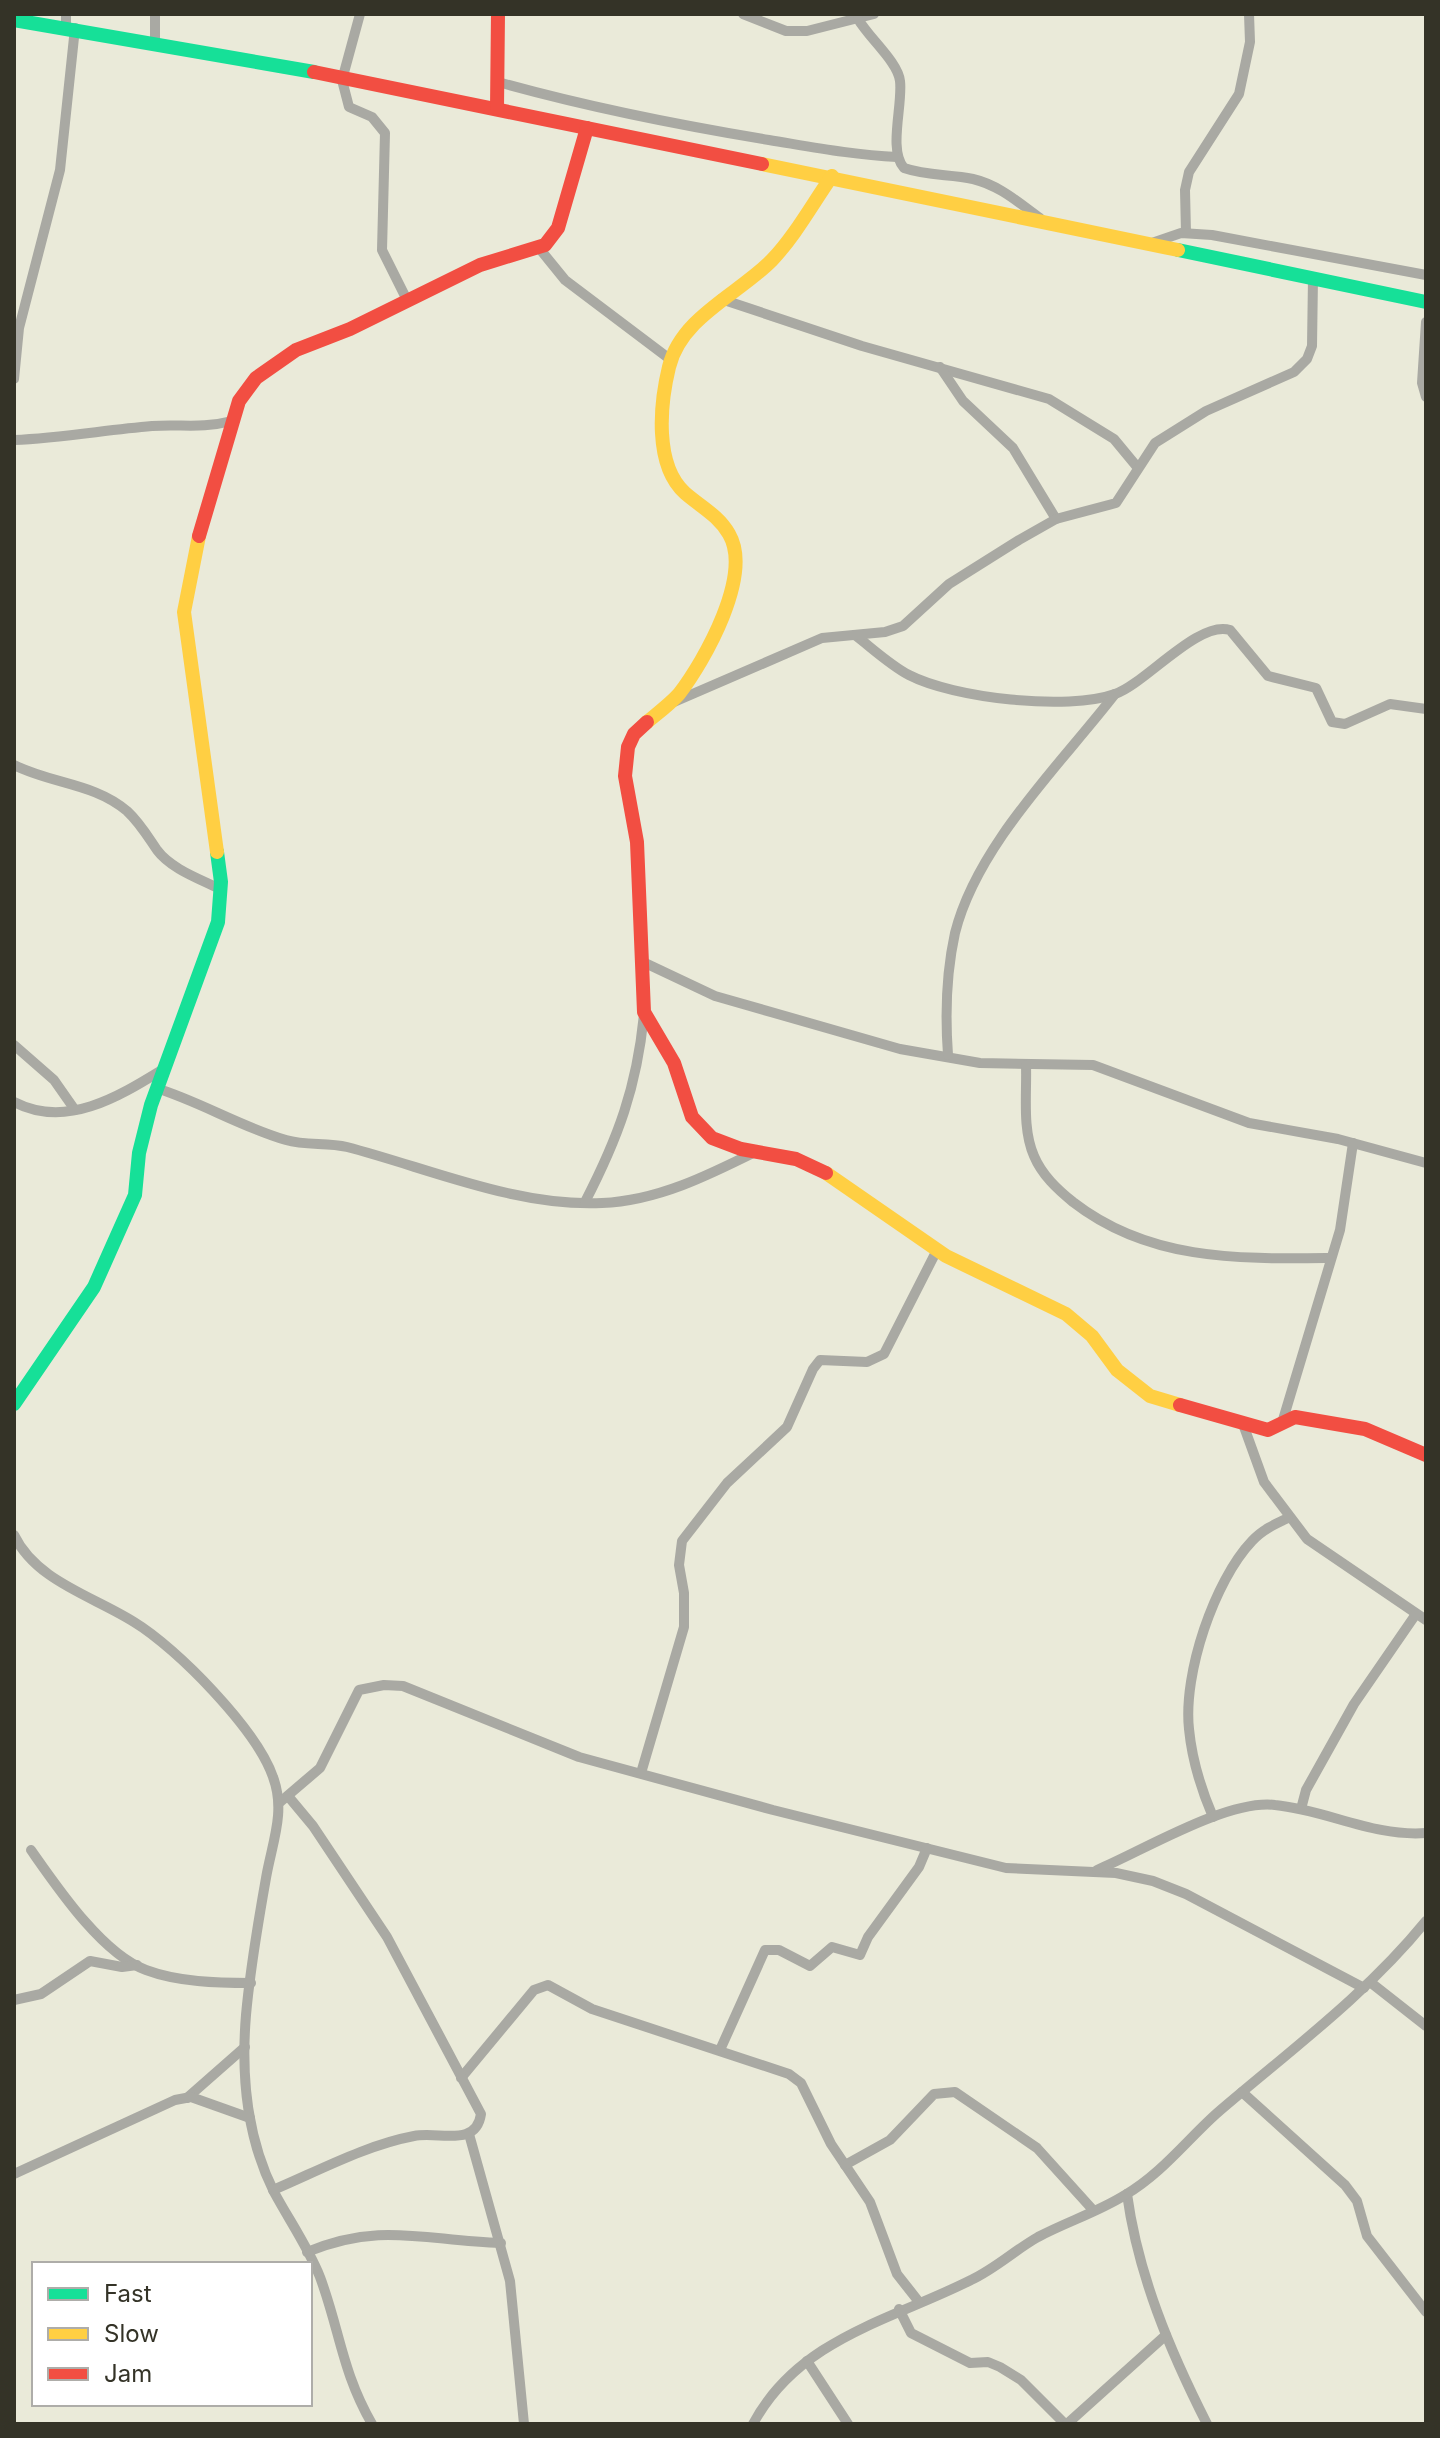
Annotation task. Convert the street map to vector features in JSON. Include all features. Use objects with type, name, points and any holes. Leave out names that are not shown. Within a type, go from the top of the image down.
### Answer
[{"type":"street","points":[[155,14],[155,41]]},
{"type":"street","points":[[360,14],[342,80],[349,107],[372,117],[385,133],[387,158],[380,215],[382,250],[408,302]]},
{"type":"street","points":[[497,108],[498,14]]},
{"type":"street","points":[[743,14],[786,31],[807,31],[874,14]]},
{"type":"street","points":[[1186,233],[1185,190],[1189,172],[1239,94],[1250,42],[1249,14]]},
{"type":"street","points":[[858,19],[878,49],[891,58],[900,78],[897,157],[904,168],[921,174],[972,178],[992,185],[1040,218]]},
{"type":"street","points":[[14,20],[69,23],[342,80],[497,108],[1040,218],[1426,302]]},
{"type":"street","points":[[14,379],[19,328],[60,170],[69,23]]},
{"type":"street","points":[[498,82],[722,132],[826,150],[897,157]]},
{"type":"street","points":[[14,1404],[94,1287],[135,1195],[139,1153],[156,1088],[218,922],[220,889],[210,787],[184,612],[195,546],[208,516],[239,401],[256,378],[277,360],[408,302],[480,265],[539,248],[558,228],[587,128]]},
{"type":"street","points":[[585,1202],[614,1147],[630,1103],[644,1012],[637,842],[625,776],[628,747],[634,734],[670,704],[698,664],[736,583],[737,558],[731,536],[718,518],[684,492],[671,477],[665,463],[664,400],[671,360],[676,346],[721,299],[773,259],[832,176]]},
{"type":"street","points":[[1149,244],[1186,233],[1254,241],[1426,275]]},
{"type":"street","points":[[539,248],[565,280],[671,360]]},
{"type":"street","points":[[670,704],[822,638],[885,632],[903,626],[949,584],[1056,519],[1116,503],[1130,486],[1155,443],[1182,425],[1294,372],[1307,359],[1312,346],[1313,278]]},
{"type":"street","points":[[721,299],[862,346],[1049,399],[1114,439],[1138,468]]},
{"type":"street","points":[[1426,322],[1422,383],[1426,397]]},
{"type":"street","points":[[940,367],[963,401],[1013,448],[1056,519]]},
{"type":"street","points":[[14,440],[67,438],[155,426],[196,428],[232,421]]},
{"type":"street","points":[[948,1055],[945,1005],[956,932],[969,895],[1022,809],[1115,694],[1172,653],[1210,630],[1223,628],[1230,630],[1268,676],[1316,688],[1332,722],[1345,724],[1390,704],[1426,709]]},
{"type":"street","points":[[855,635],[910,676],[1013,702],[1115,694]]},
{"type":"street","points":[[14,765],[30,773],[92,789],[127,811],[159,853],[178,868],[220,889]]},
{"type":"street","points":[[643,962],[715,996],[900,1049],[980,1063],[1093,1065],[1249,1123],[1353,1143],[1426,1163]]},
{"type":"street","points":[[644,1012],[674,1063],[692,1117],[712,1138],[824,1171],[937,1250],[1066,1314],[1092,1336],[1117,1370],[1150,1396],[1268,1430],[1295,1417],[1365,1429],[1426,1455]]},
{"type":"street","points":[[14,1045],[54,1080],[75,1110]]},
{"type":"street","points":[[1026,1065],[1028,1134],[1033,1155],[1043,1173],[1061,1192],[1097,1221],[1135,1240],[1171,1249],[1278,1258],[1330,1258]]},
{"type":"street","points":[[14,1102],[40,1112],[95,1108],[162,1070]]},
{"type":"street","points":[[156,1088],[288,1141],[342,1146],[509,1191],[585,1202],[639,1198],[676,1188],[759,1150]]},
{"type":"street","points":[[1282,1423],[1349,1187],[1353,1143]]},
{"type":"street","points":[[641,1773],[684,1627],[684,1593],[679,1565],[682,1541],[690,1527],[748,1460],[787,1427],[820,1360],[867,1362],[884,1354],[937,1250]]},
{"type":"street","points":[[1243,1424],[1264,1482],[1288,1518],[1307,1539],[1343,1567],[1426,1620]]},
{"type":"street","points":[[1213,1817],[1199,1783],[1189,1728],[1193,1669],[1219,1592],[1243,1552],[1253,1539],[1288,1518]]},
{"type":"street","points":[[14,1535],[21,1549],[45,1573],[138,1624],[183,1660],[256,1744],[283,1799],[313,1826],[387,1937],[481,2114],[479,2125],[469,2134],[460,2137],[425,2134],[399,2139],[273,2190]]},
{"type":"street","points":[[1301,1809],[1306,1790],[1354,1704],[1416,1614]]},
{"type":"street","points":[[311,2262],[273,2190],[255,2144],[245,2047],[266,1876],[283,1799],[320,1768],[359,1690],[384,1685],[403,1686],[579,1757],[1006,1868],[1094,1871],[1153,1881],[1186,1894],[1367,1985],[1426,2026]]},
{"type":"street","points":[[1094,1871],[1244,1806],[1273,1804],[1398,1835],[1426,1833]]},
{"type":"street","points":[[720,2050],[765,1950],[779,1950],[810,1966],[832,1947],[860,1955],[868,1937],[919,1867],[927,1848]]},
{"type":"street","points":[[31,1850],[81,1919],[137,1965],[178,1977],[251,1983]]},
{"type":"street","points":[[753,2424],[777,2391],[807,2361],[832,2342],[899,2309],[974,2279],[1025,2244],[1127,2194],[1367,1985],[1426,1921]]},
{"type":"street","points":[[14,2000],[41,1994],[90,1961],[122,1967],[137,1965]]},
{"type":"street","points":[[461,2078],[534,1990],[548,1985],[592,2009],[789,2074],[801,2083],[845,2165],[870,2202],[904,2286],[919,2302]]},
{"type":"street","points":[[187,2098],[245,2047]]},
{"type":"street","points":[[845,2165],[890,2140],[934,2094],[955,2092],[1037,2148],[1093,2210]]},
{"type":"street","points":[[1242,2092],[1345,2185],[1357,2201],[1367,2236],[1426,2312]]},
{"type":"street","points":[[14,2174],[175,2100],[187,2098],[216,2103],[250,2118]]},
{"type":"street","points":[[469,2134],[510,2281],[524,2424]]},
{"type":"street","points":[[1127,2194],[1132,2230],[1166,2335],[1207,2424]]},
{"type":"street","points":[[307,2252],[354,2235],[376,2232],[501,2243]]},
{"type":"street","points":[[312,2264],[330,2306],[349,2381],[372,2424]]},
{"type":"street","points":[[899,2309],[911,2333],[970,2363],[988,2362],[1000,2367],[1021,2380],[1066,2424],[1166,2335]]},
{"type":"street","points":[[807,2361],[848,2424]]},
{"type":"traffic: fast","points":[[14,20],[314,72]]},
{"type":"traffic: fast","points":[[1178,250],[1426,302]]},
{"type":"traffic: fast","points":[[14,1404],[94,1287],[135,1195],[139,1153],[151,1105],[218,922],[221,882],[217,852]]},
{"type":"traffic: slow","points":[[762,164],[1178,250]]},
{"type":"traffic: slow","points":[[647,722],[668,705],[690,679],[723,617],[735,572],[735,551],[725,527],[685,493],[668,467],[662,416],[669,367],[676,349],[698,320],[759,272],[780,251],[832,176]]},
{"type":"traffic: slow","points":[[199,536],[184,612],[217,852]]},
{"type":"traffic: slow","points":[[826,1173],[946,1256],[1066,1314],[1092,1336],[1117,1370],[1150,1396],[1180,1405]]},
{"type":"traffic: jam","points":[[497,108],[498,14]]},
{"type":"traffic: jam","points":[[314,72],[762,164]]},
{"type":"traffic: jam","points":[[199,536],[239,401],[256,378],[296,350],[350,329],[480,265],[545,245],[558,228],[587,128]]},
{"type":"traffic: jam","points":[[647,722],[634,734],[628,747],[625,776],[637,842],[644,1012],[674,1063],[692,1117],[712,1138],[741,1149],[796,1159],[826,1173]]},
{"type":"traffic: jam","points":[[1180,1405],[1268,1430],[1295,1417],[1365,1429],[1426,1455]]}]
